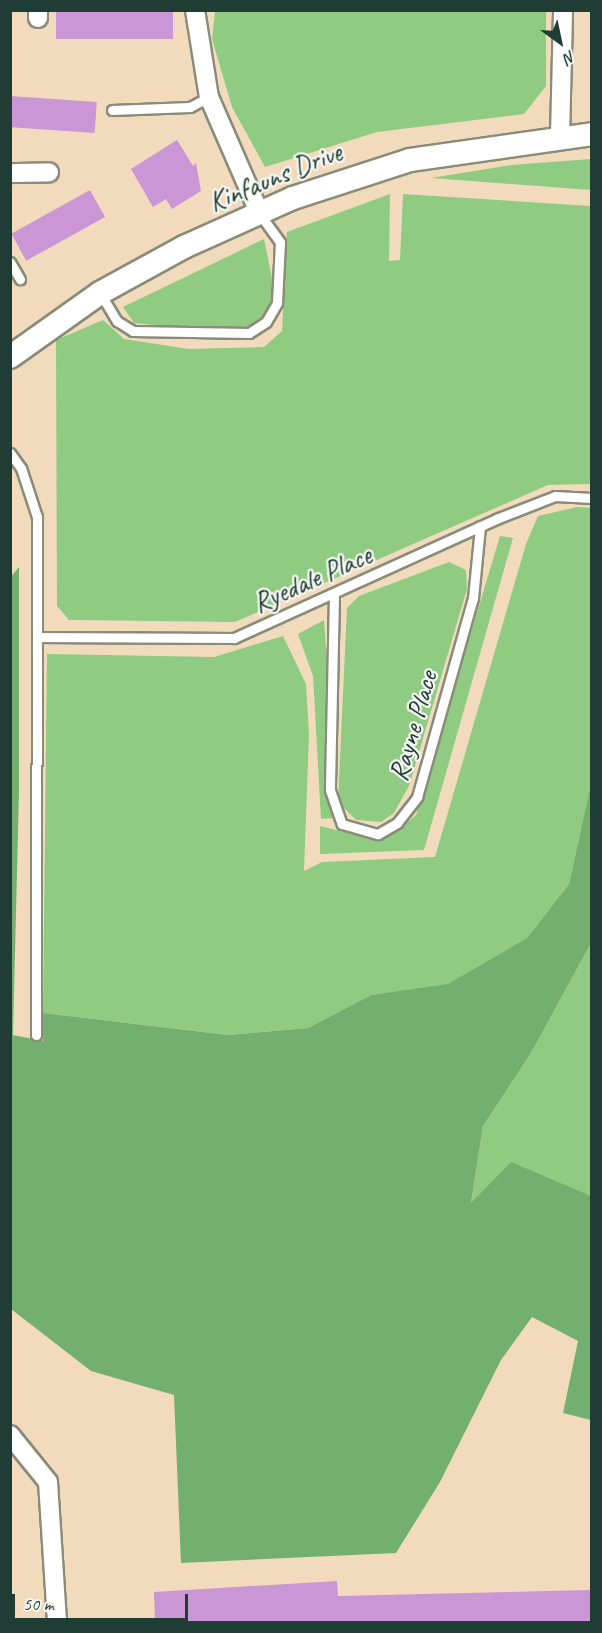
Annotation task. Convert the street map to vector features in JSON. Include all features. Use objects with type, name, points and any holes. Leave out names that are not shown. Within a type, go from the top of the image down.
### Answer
[{"type":"street","points":[[195,10],[209,97],[259,212]]},
{"type":"street","points":[[560,136],[563,10]]},
{"type":"street","name":"Kinfauns Drive","points":[[10,357],[100,293],[259,212],[330,184],[410,160],[560,136],[591,134]]},
{"type":"street","points":[[10,173],[49,172]]},
{"type":"street","points":[[10,1435],[48,1482],[55,1544],[57,1623]]},
{"type":"lane","points":[[112,110],[190,107],[209,97]]},
{"type":"lane","points":[[100,293],[117,321],[133,332],[249,333],[266,322],[277,303],[280,242],[259,212]]},
{"type":"lane","points":[[10,262],[20,279]]},
{"type":"lane","points":[[10,453],[21,468],[37,517],[36,1035]]},
{"type":"lane","name":"Ryedale Place","points":[[37,637],[234,638],[334,595],[480,526],[555,496],[591,498]]},
{"type":"lane","name":"Rayne Place","points":[[334,595],[330,790],[342,824],[378,834],[397,823],[417,797],[473,598],[480,526]]},
{"type":"green space","points":[[215,11],[546,11],[546,86],[524,114],[377,132],[265,167],[232,107],[212,39]]},
{"type":"green space","points":[[591,159],[591,190],[431,178],[512,165]]},
{"type":"green space","points":[[390,194],[389,261],[400,260],[403,194],[591,206],[591,484],[548,485],[235,622],[69,620],[57,606],[56,340],[103,320],[124,339],[189,349],[264,347],[282,331],[287,232]]},
{"type":"green space","points":[[264,239],[277,303],[266,322],[244,334],[134,323],[123,307]]},
{"type":"green space","points":[[577,507],[591,508],[591,783],[569,884],[527,938],[448,985],[371,995],[308,1028],[228,1035],[43,1013],[47,654],[214,657],[283,636],[306,684],[309,735],[304,871],[322,862],[435,857],[526,544],[538,516]]},
{"type":"green space","points":[[500,536],[513,538],[424,850],[320,854],[320,826],[365,837],[397,832],[416,815]]},
{"type":"green space","points":[[449,562],[466,570],[467,589],[409,786],[394,813],[381,822],[356,820],[338,802],[347,608],[359,596]]},
{"type":"green space","points":[[19,567],[19,792],[13,1035],[43,1041],[43,1013],[228,1035],[308,1028],[371,995],[448,984],[527,938],[569,884],[591,783],[591,943],[531,1053],[483,1126],[471,1203],[511,1162],[591,1196],[591,1420],[563,1413],[578,1341],[532,1317],[501,1360],[440,1482],[396,1553],[181,1563],[174,1395],[91,1371],[11,1309],[10,578]]},
{"type":"green space","points":[[324,620],[329,688],[326,797],[334,818],[321,819],[313,676],[298,634]]},
{"type":"green space","points":[[591,943],[591,1195],[471,1204],[483,1126],[531,1053]]},
{"type":"building","points":[[56,10],[173,10],[173,39],[56,39]]},
{"type":"building","points":[[10,96],[97,102],[95,133],[10,127]]},
{"type":"building","points":[[177,140],[193,166],[196,163],[201,191],[172,209],[166,199],[153,207],[131,169]]},
{"type":"building","points":[[90,190],[105,217],[26,261],[11,234]]},
{"type":"building","points":[[337,1581],[338,1596],[591,1590],[591,1623],[155,1623],[154,1592]]}]
